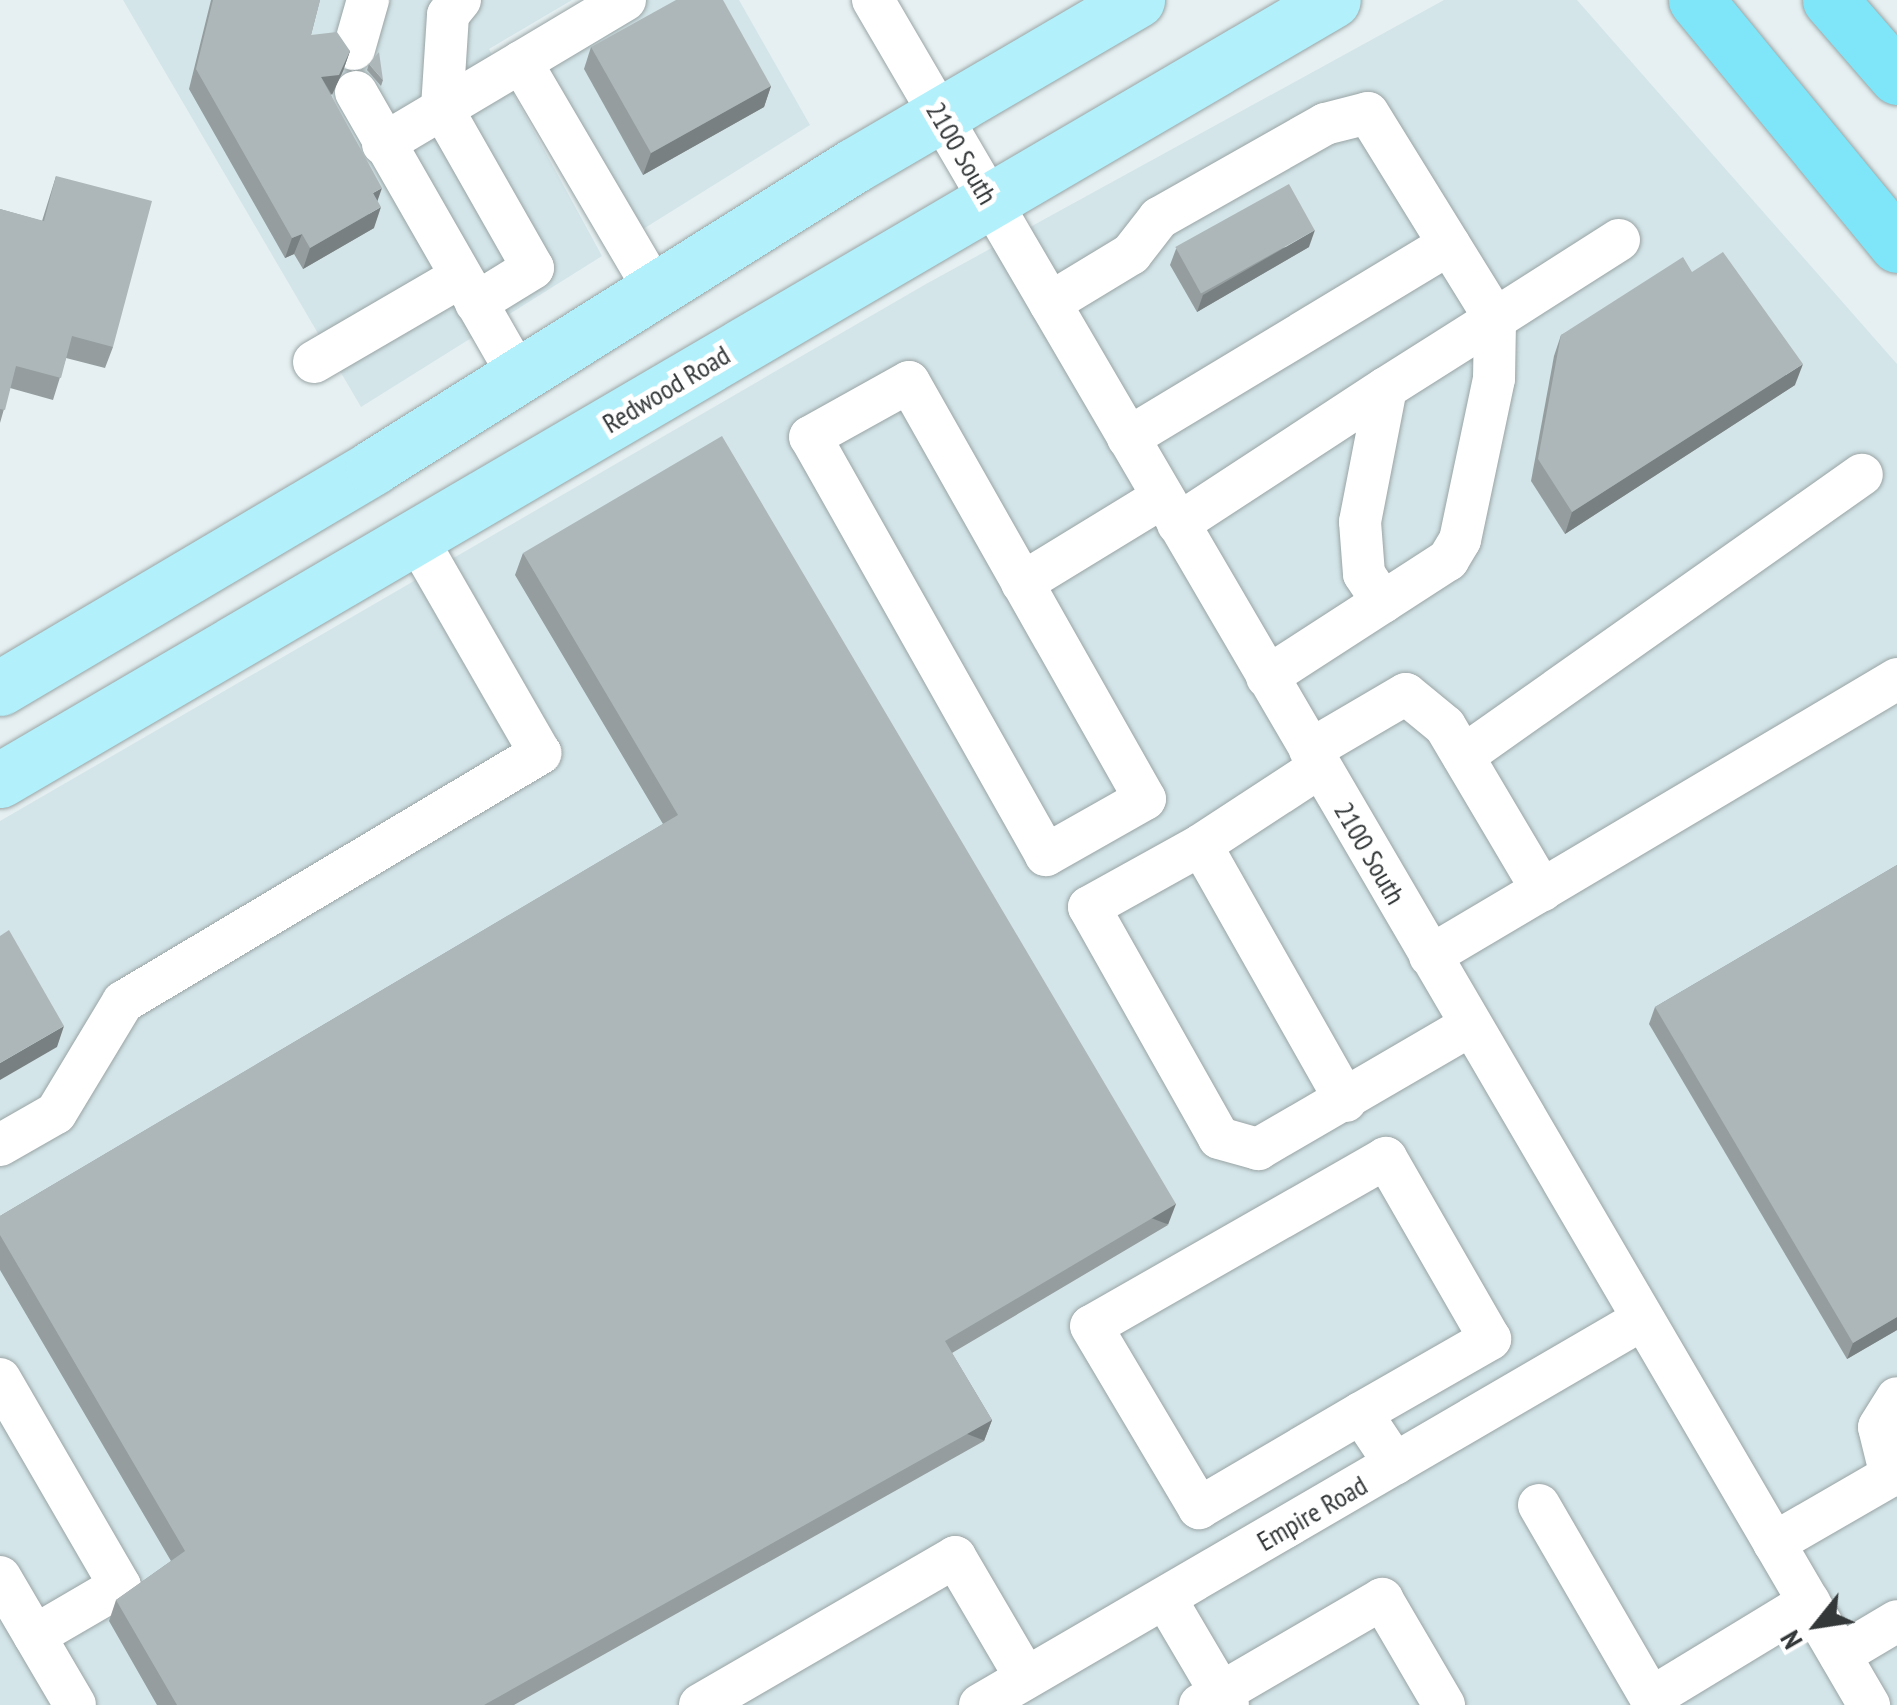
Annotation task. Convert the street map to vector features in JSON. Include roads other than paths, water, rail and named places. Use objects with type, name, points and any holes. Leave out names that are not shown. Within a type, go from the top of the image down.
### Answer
[{"type":"highway","points":[[1696,0],[1897,245]]},
{"type":"highway","points":[[1830,0],[1897,76]]},
{"type":"highway","points":[[1861,0],[1897,58]]},
{"type":"main road","points":[[0,688],[519,376],[940,115],[1137,0]]},
{"type":"main road","name":"Redwood Road","points":[[0,780],[1333,0]]},
{"type":"street","points":[[354,49],[368,0]]},
{"type":"street","points":[[314,362],[468,290],[534,268],[442,108],[448,15],[460,0]]},
{"type":"street","points":[[383,144],[625,0]]},
{"type":"street","name":"2100 South","points":[[873,0],[1869,1705]]},
{"type":"street","points":[[521,62],[655,290]]},
{"type":"street","points":[[356,92],[519,376]]},
{"type":"street","points":[[1050,304],[1131,254],[1159,218],[1326,124],[1368,113],[1495,318],[1494,379],[1460,540],[1448,560],[1267,677]]},
{"type":"street","points":[[1022,583],[1170,510],[1386,388],[1619,240]]},
{"type":"street","points":[[1128,438],[1449,244]]},
{"type":"street","points":[[910,382],[1022,583],[1144,799],[1046,855],[810,438],[910,382]]},
{"type":"street","points":[[1383,602],[1364,574],[1360,522],[1386,388]]},
{"type":"street","points":[[1463,756],[1862,475]]},
{"type":"street","points":[[0,1145],[56,1113],[122,1002],[540,753],[416,537]]},
{"type":"street","points":[[1430,956],[1897,679]]},
{"type":"street","points":[[1471,1026],[1258,1149],[1219,1138],[1088,907],[1201,845],[1406,694],[1445,726],[1542,890]]},
{"type":"street","points":[[1201,845],[1346,1101]]},
{"type":"street","points":[[1386,1158],[1490,1339],[1361,1413],[1199,1508],[1091,1326],[1386,1158]]},
{"type":"street","name":"Empire Road","points":[[980,1705],[1644,1319]]},
{"type":"street","points":[[0,1378],[120,1586],[34,1636]]},
{"type":"street","points":[[1774,1542],[1894,1474],[1878,1427],[1897,1398]]},
{"type":"street","points":[[1361,1413],[1395,1464]]},
{"type":"street","points":[[1538,1505],[1653,1701],[1809,1602]]},
{"type":"street","points":[[700,1705],[956,1557],[1026,1678]]},
{"type":"street","points":[[0,1578],[74,1705]]},
{"type":"street","points":[[1165,1598],[1216,1701],[1382,1599],[1436,1702]]},
{"type":"street","points":[[1840,1655],[1897,1621]]}]
